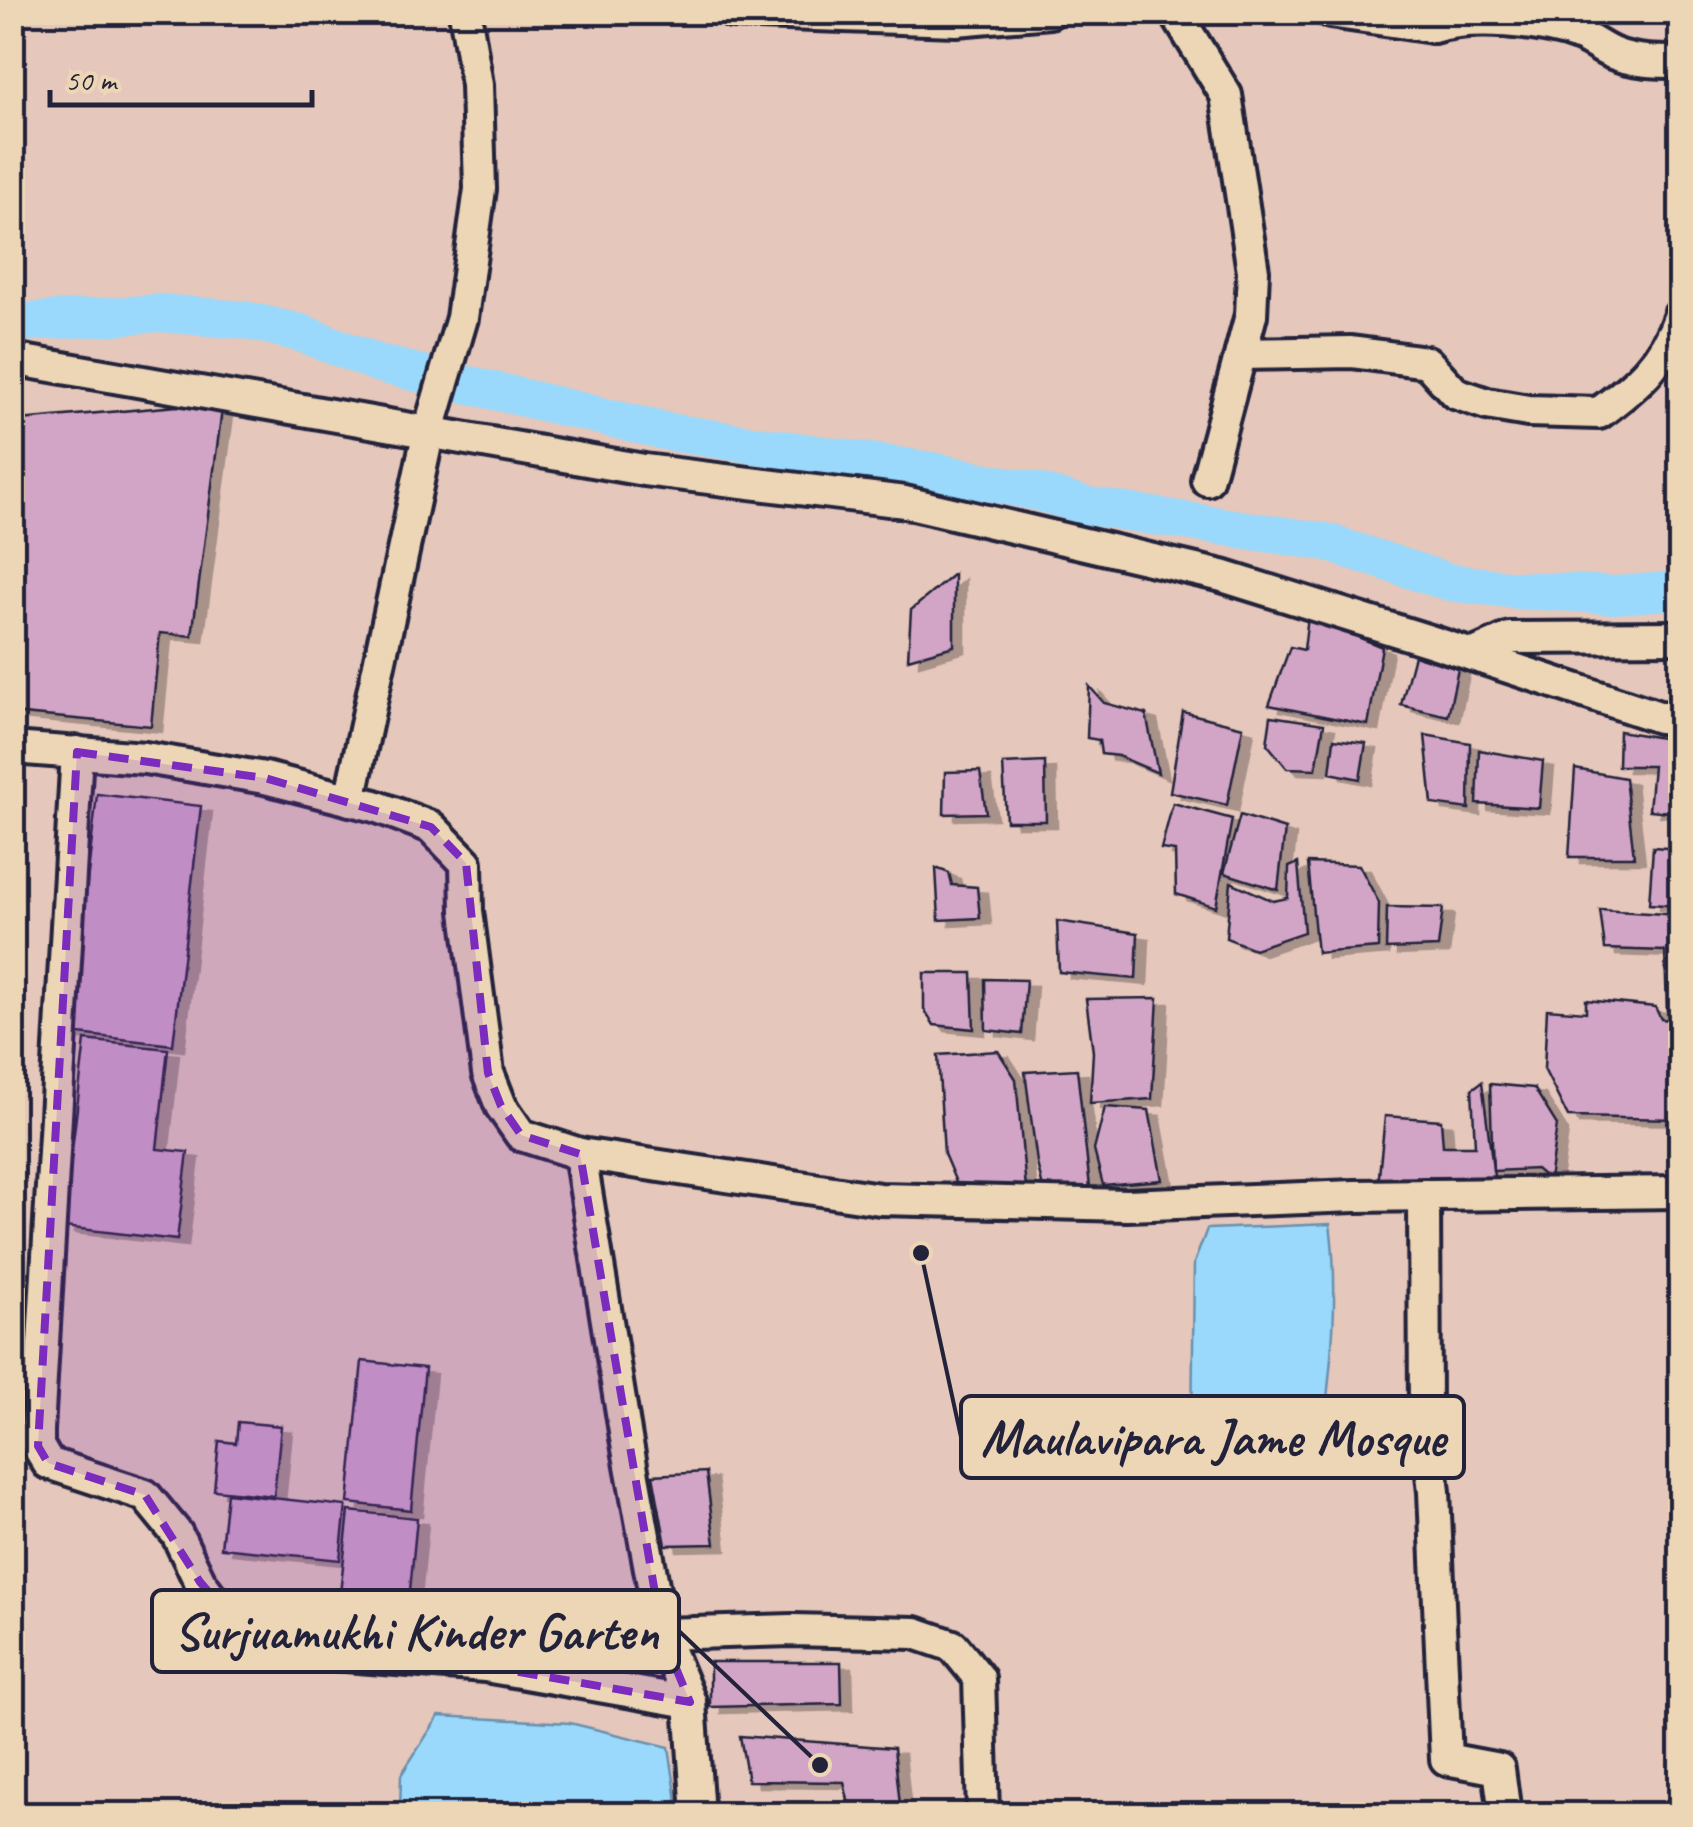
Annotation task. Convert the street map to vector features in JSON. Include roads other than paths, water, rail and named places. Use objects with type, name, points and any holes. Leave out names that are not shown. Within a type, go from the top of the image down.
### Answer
[{"type":"street","points":[[350,800],[431,424],[462,318],[480,189],[478,85],[465,12]]},
{"type":"street","points":[[732,12],[956,20],[1050,12]]},
{"type":"street","points":[[1175,12],[1226,95],[1254,271],[1251,315],[1207,480]]},
{"type":"street","points":[[1330,12],[1485,20],[1579,35],[1614,54],[1640,62],[1680,62]]},
{"type":"street","points":[[1241,354],[1351,352],[1428,362],[1455,393],[1487,404],[1599,414],[1649,373],[1673,337],[1680,315]]},
{"type":"street","points":[[12,359],[431,424],[644,470],[904,502],[1222,576],[1658,717],[1680,718]]},
{"type":"street","points":[[1472,654],[1510,638],[1680,637]]},
{"type":"street","points":[[12,748],[145,758],[265,778],[350,800],[430,827],[466,863],[467,911],[488,1073],[501,1106],[522,1135],[580,1154],[880,1199],[1127,1206],[1424,1195],[1680,1192]]},
{"type":"street","points":[[77,752],[25,1444],[48,1464],[145,1495],[177,1534],[200,1582],[248,1637],[283,1650],[485,1666],[690,1702]]},
{"type":"street","points":[[580,1154],[662,1634],[690,1702],[698,1814]]},
{"type":"street","points":[[1424,1195],[1425,1411],[1434,1492],[1446,1759],[1499,1769],[1505,1814]]},
{"type":"street","points":[[662,1634],[792,1630],[916,1633],[953,1646],[980,1678],[982,1814]]},
{"type":"water","points":[[1330,1224],[1334,1307],[1322,1445],[1301,1463],[1209,1454],[1192,1433],[1194,1263],[1207,1229]]},
{"type":"water","points":[[439,1716],[570,1723],[669,1747],[679,1814],[400,1814],[401,1775]]},
{"type":"waterway","points":[[12,323],[160,313],[244,320],[301,333],[380,364],[669,432],[931,471],[1034,491],[1087,506],[1326,542],[1448,582],[1614,595],[1680,590]]},
{"type":"place","name":"Maulavipara Jame Mosque","points":[[921,1253]]},
{"type":"place","name":"Surjuamukhi Kinder Garten","points":[[820,1765]]}]
